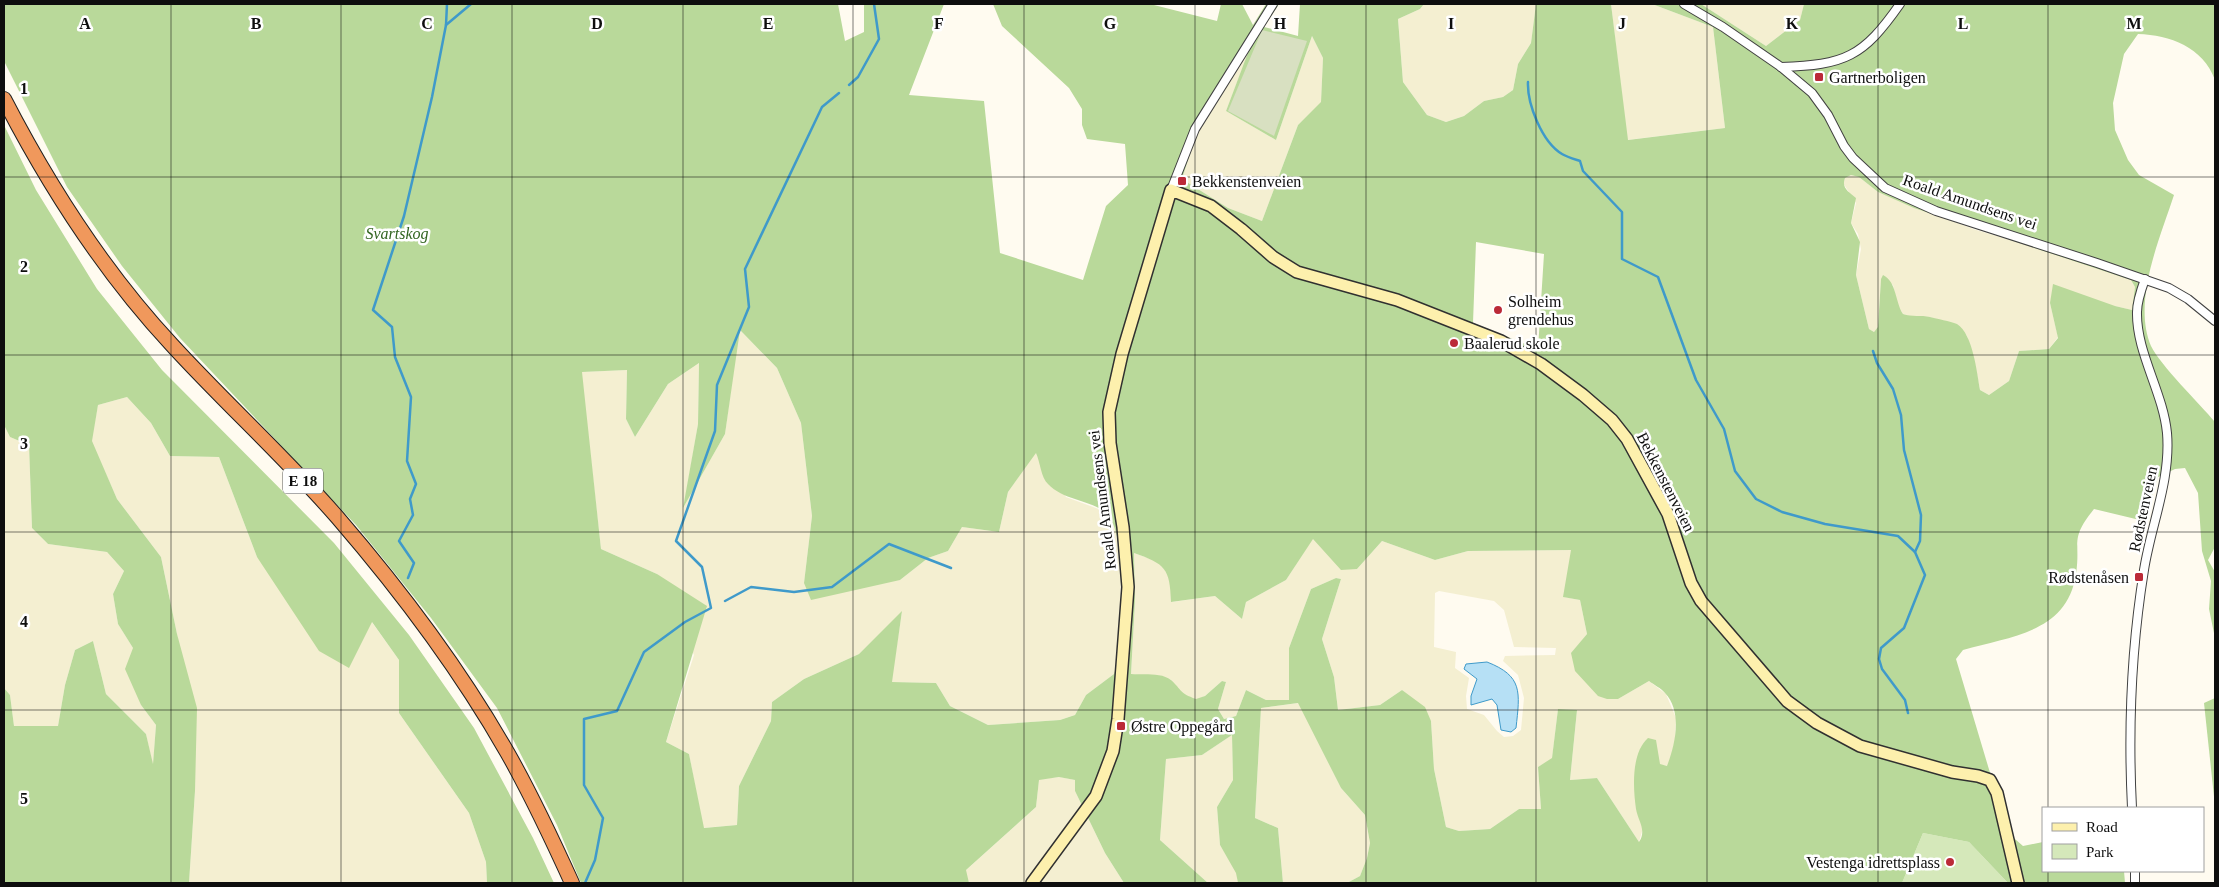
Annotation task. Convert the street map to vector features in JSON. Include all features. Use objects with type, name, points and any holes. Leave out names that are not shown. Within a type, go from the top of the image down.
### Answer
[{"type":"highway","name":"E 18","points":[[4,100],[63,204],[135,302],[171,344],[336,516],[394,585],[441,647],[508,752],[572,883]]},
{"type":"highway","name":"E 18","points":[[4,116],[57,208],[130,308],[167,352],[326,517],[409,617],[454,681],[501,758],[564,883]]},
{"type":"main road","name":"Roald Amundsens vei","points":[[1032,883],[1072,832],[1096,796],[1112,751],[1118,719],[1128,587],[1123,527],[1110,443],[1109,412],[1122,354],[1172,190]]},
{"type":"main road","name":"Bekkenstenveien","points":[[1172,190],[1210,206],[1241,228],[1273,257],[1297,272],[1397,300],[1502,341],[1541,364],[1600,409],[1620,428],[1668,514],[1691,583],[1708,612],[1787,700],[1832,733],[1883,754],[1990,780],[1997,793],[2018,883]]},
{"type":"street","name":"Roald Amundsens vei","points":[[1172,190],[1195,129],[1273,4]]},
{"type":"street","name":"Roald Amundsens vei","points":[[1684,4],[1724,27],[1781,67],[1819,101],[1844,146],[1862,169],[1898,196],[1936,211],[2145,279],[2180,294],[2215,321]]},
{"type":"street","points":[[1781,67],[1837,62],[1849,57],[1860,51],[1882,29],[1900,4]]},
{"type":"street","name":"Rødstenveien","points":[[2132,807],[2129,709],[2135,632],[2146,558],[2166,471],[2168,444],[2158,392],[2138,332],[2137,311],[2145,279]]},
{"type":"shaded area","points":[[1424,4],[1536,4],[1531,43],[1518,64],[1513,90],[1503,97],[1484,101],[1464,116],[1446,122],[1427,115],[1403,82],[1398,19],[1420,9]]},
{"type":"shaded area","points":[[1611,4],[1652,4],[1713,27],[1725,128],[1627,140]]},
{"type":"shaded area","points":[[1701,4],[1804,4],[1800,20],[1766,46]]},
{"type":"shaded area","points":[[1312,36],[1323,58],[1321,103],[1298,125],[1262,221],[1228,208],[1182,179],[1196,135],[1251,46],[1226,111],[1276,140]]},
{"type":"shaded area","points":[[1851,175],[1859,177],[1878,192],[1973,229],[2064,256],[2131,280],[2135,287],[2132,310],[2115,306],[2050,303],[2058,337],[2049,349],[2019,351],[2009,381],[1989,395],[1980,390],[1967,336],[1957,325],[1929,317],[1912,317],[1903,314],[1898,307],[1893,285],[1881,279],[1878,328],[1874,332],[1869,329],[1856,275],[1861,249],[1858,234],[1851,223],[1856,203],[1843,183],[1845,178]]},
{"type":"shaded area","points":[[739,329],[777,368],[801,423],[812,516],[804,583],[900,580],[928,558],[948,551],[962,527],[999,532],[1008,492],[1036,452],[1066,497],[1104,511],[1115,523],[1121,576],[1118,662],[1114,674],[1086,695],[1075,715],[1060,720],[988,725],[950,706],[936,683],[891,682],[902,612],[859,654],[804,679],[772,702],[771,721],[739,786],[737,825],[703,828],[689,754],[666,742],[694,655],[657,574],[601,549],[581,372],[627,370],[626,419],[635,437],[668,384],[699,363],[698,424],[684,506],[725,434]]},
{"type":"shaded area","points":[[127,397],[151,423],[170,456],[219,457],[257,557],[371,621],[399,660],[399,713],[469,813],[486,862],[487,883],[189,883],[195,791],[177,634],[161,557],[117,499],[91,441],[98,405]]},
{"type":"shaded area","points":[[4,425],[10,437],[29,445],[32,528],[48,544],[107,552],[124,571],[113,594],[118,624],[133,648],[141,705],[156,725],[153,766],[146,734],[106,694],[93,641],[75,650],[65,685],[58,726],[14,726],[10,695],[4,688]]},
{"type":"shaded area","points":[[1313,538],[1357,569],[1382,541],[1435,560],[1468,551],[1572,550],[1564,597],[1580,600],[1587,634],[1572,653],[1618,699],[1649,681],[1666,694],[1676,718],[1675,744],[1668,766],[1660,765],[1637,811],[1643,828],[1639,842],[1597,778],[1570,780],[1577,710],[1558,709],[1552,759],[1538,767],[1541,809],[1519,809],[1490,829],[1459,831],[1446,827],[1434,769],[1431,721],[1402,690],[1380,705],[1338,710],[1334,677],[1322,639],[1341,579],[1336,578],[1311,589],[1289,648],[1289,700],[1266,700],[1246,690],[1236,716],[1224,719],[1218,709],[1226,682],[1222,681],[1205,696],[1196,700],[1182,694],[1170,679],[1131,674],[1135,601],[1134,553],[1159,562],[1171,579],[1172,602],[1215,596],[1242,619],[1246,602],[1286,580]],"holes":[[[1439,591],[1494,601],[1504,610],[1514,647],[1556,648],[1555,655],[1505,656],[1503,661],[1518,675],[1524,698],[1521,730],[1513,736],[1504,737],[1484,715],[1467,709],[1466,696],[1469,678],[1455,668],[1456,652],[1434,647],[1435,593]]]},
{"type":"shaded area","points":[[1299,703],[1341,788],[1365,815],[1370,843],[1367,858],[1360,876],[1347,883],[1283,883],[1278,828],[1255,818],[1261,708]]},
{"type":"shaded area","points":[[1232,735],[1233,780],[1217,807],[1220,845],[1237,873],[1238,883],[1208,883],[1160,840],[1166,759],[1202,755]]},
{"type":"shaded area","points":[[1060,777],[1075,780],[1075,791],[1105,853],[1124,883],[969,883],[965,871],[1036,807],[1039,779]]},
{"type":"green space","name":"Svartskog","points":[[4,4],[838,4],[845,41],[864,32],[864,4],[944,4],[909,95],[984,101],[1000,253],[1083,280],[1106,206],[1128,185],[1125,144],[1087,139],[1082,125],[1082,109],[1069,88],[1002,26],[993,4],[1150,4],[1217,21],[1221,4],[1242,4],[1253,25],[1266,4],[1279,4],[1264,27],[1298,36],[1300,4],[1424,4],[1420,9],[1398,19],[1403,82],[1427,115],[1446,122],[1464,116],[1484,101],[1503,97],[1513,90],[1518,64],[1531,43],[1536,4],[1611,4],[1628,140],[1725,128],[1713,27],[1652,4],[1701,4],[1766,46],[1800,20],[1804,4],[2215,4],[2215,80],[2210,69],[2202,59],[2184,45],[2162,37],[2138,34],[2124,54],[2113,103],[2115,130],[2128,160],[2139,175],[2174,195],[2150,270],[2146,290],[2146,328],[2151,346],[2156,354],[2171,374],[2215,422],[2215,547],[2208,560],[2215,572],[2215,638],[2209,609],[2211,581],[2202,551],[2198,493],[2185,468],[2175,469],[2158,477],[2144,521],[2094,509],[2086,519],[2079,534],[2076,574],[2071,594],[2061,609],[2049,620],[2034,629],[2017,635],[1963,650],[1956,659],[2008,833],[2023,846],[2042,842],[2042,872],[2124,872],[2125,883],[2008,883],[1969,842],[1923,833],[1902,883],[1347,883],[1360,876],[1367,858],[1370,843],[1365,815],[1341,788],[1298,703],[1261,708],[1255,818],[1278,828],[1283,883],[1238,883],[1236,873],[1220,845],[1217,807],[1233,780],[1232,735],[1202,755],[1166,759],[1160,840],[1208,883],[1124,883],[1105,853],[1075,791],[1075,780],[1059,777],[1039,780],[1036,807],[966,870],[969,883],[581,883],[557,825],[497,708],[431,618],[356,525],[180,338],[122,266],[67,187],[4,61]],"holes":[[[1312,36],[1323,58],[1321,102],[1298,125],[1262,221],[1228,208],[1182,179],[1196,135],[1249,50],[1226,111],[1276,140]],[[1851,175],[1859,177],[1878,192],[1914,208],[2131,280],[2135,287],[2132,310],[2115,306],[2053,284],[2050,303],[2058,338],[2049,349],[2019,351],[2009,381],[1989,395],[1980,390],[1971,345],[1962,329],[1957,324],[1947,321],[1927,316],[1903,314],[1891,282],[1883,275],[1881,279],[1878,327],[1874,332],[1869,329],[1856,275],[1860,242],[1851,223],[1856,198],[1848,192],[1844,185],[1845,178]],[[1476,242],[1544,254],[1538,349],[1473,323]],[[740,330],[777,368],[801,423],[812,516],[804,583],[811,600],[900,580],[928,558],[948,551],[962,527],[999,532],[1008,492],[1036,453],[1044,478],[1048,484],[1062,494],[1100,509],[1106,513],[1113,524],[1118,540],[1121,583],[1118,662],[1114,674],[1086,695],[1075,715],[1060,720],[988,725],[950,706],[936,683],[892,682],[902,611],[859,654],[804,679],[772,702],[771,721],[739,786],[737,825],[704,828],[689,754],[666,742],[707,606],[657,574],[601,549],[582,372],[627,370],[626,419],[635,437],[668,384],[699,363],[698,424],[683,508],[725,434]],[[1313,539],[1341,570],[1357,569],[1382,541],[1435,560],[1468,551],[1571,550],[1563,597],[1580,600],[1587,634],[1571,653],[1575,671],[1598,696],[1607,699],[1618,699],[1649,681],[1665,693],[1674,709],[1676,719],[1675,739],[1667,766],[1660,764],[1656,740],[1648,738],[1642,744],[1636,762],[1634,771],[1635,801],[1642,829],[1639,842],[1597,778],[1570,780],[1577,710],[1558,709],[1552,758],[1538,767],[1541,809],[1519,809],[1490,829],[1459,831],[1446,827],[1434,769],[1431,721],[1425,707],[1402,690],[1380,705],[1338,710],[1334,677],[1322,639],[1341,579],[1336,578],[1311,589],[1289,648],[1289,700],[1266,700],[1246,690],[1236,716],[1224,719],[1218,709],[1226,682],[1222,681],[1205,696],[1196,699],[1184,693],[1167,677],[1131,674],[1135,601],[1134,553],[1159,564],[1164,569],[1169,582],[1171,602],[1215,596],[1242,619],[1246,602],[1286,580]]]},
{"type":"green space","points":[[1262,30],[1307,41],[1274,136],[1228,111]]},
{"type":"green space","points":[[4,125],[36,190],[97,289],[162,370],[334,543],[409,635],[474,728],[533,838],[554,883],[487,883],[486,862],[469,813],[399,713],[399,660],[372,622],[349,668],[319,651],[257,557],[219,457],[170,456],[151,423],[127,397],[98,405],[92,441],[117,499],[161,557],[177,634],[197,708],[195,791],[189,883],[4,883],[4,688],[10,695],[14,726],[58,726],[65,685],[75,650],[93,641],[106,694],[146,734],[153,764],[156,725],[141,705],[125,669],[133,648],[118,624],[113,594],[124,571],[107,552],[48,544],[32,528],[29,445],[10,437],[4,425]]},
{"type":"green space","points":[[2215,698],[2215,806],[2204,703]]},
{"type":"green space","points":[[1923,833],[1969,842],[2008,883],[1902,883]]},
{"type":"water","points":[[1487,662],[1507,673],[1516,687],[1518,704],[1516,728],[1511,732],[1501,730],[1497,705],[1492,699],[1471,705],[1471,696],[1477,679],[1464,669],[1466,664]]},
{"type":"waterway","points":[[446,25],[447,4]]},
{"type":"waterway","points":[[408,578],[414,563],[399,541],[413,515],[410,499],[416,484],[407,461],[411,397],[395,357],[392,327],[373,310],[404,216],[432,97],[446,25],[471,4]]},
{"type":"waterway","points":[[849,85],[858,77],[879,39],[874,4]]},
{"type":"waterway","points":[[1528,82],[1528,91],[1533,111],[1548,141],[1562,154],[1580,161],[1583,171],[1622,212],[1622,259],[1658,277],[1696,380],[1724,429],[1735,471],[1756,499],[1782,512],[1825,524],[1898,536],[1915,552],[1925,575],[1904,628],[1881,648],[1879,659],[1882,669],[1905,700],[1908,713]]},
{"type":"waterway","points":[[585,883],[595,860],[603,818],[584,785],[584,719],[617,711],[644,652],[685,622],[711,608],[702,567],[676,541],[715,431],[717,385],[749,307],[745,269],[822,107],[839,93]]},
{"type":"waterway","points":[[1873,351],[1877,363],[1893,389],[1901,415],[1904,450],[1921,515],[1920,541],[1915,552]]},
{"type":"waterway","points":[[725,601],[751,587],[794,592],[832,587],[889,544],[951,568]]},
{"type":"place","name":"Gartnerboligen","points":[[1819,77]]},
{"type":"place","name":"Bekkenstenveien","points":[[1182,181]]},
{"type":"place","name":"Solheim grendehus","points":[[1498,310]]},
{"type":"place","name":"Baalerud skole","points":[[1454,343]]},
{"type":"place","name":"Rødstenåsen","points":[[2139,577]]},
{"type":"place","name":"Østre Oppegård","points":[[1121,726]]},
{"type":"place","name":"Vestenga idrettsplass","points":[[1950,862]]}]
